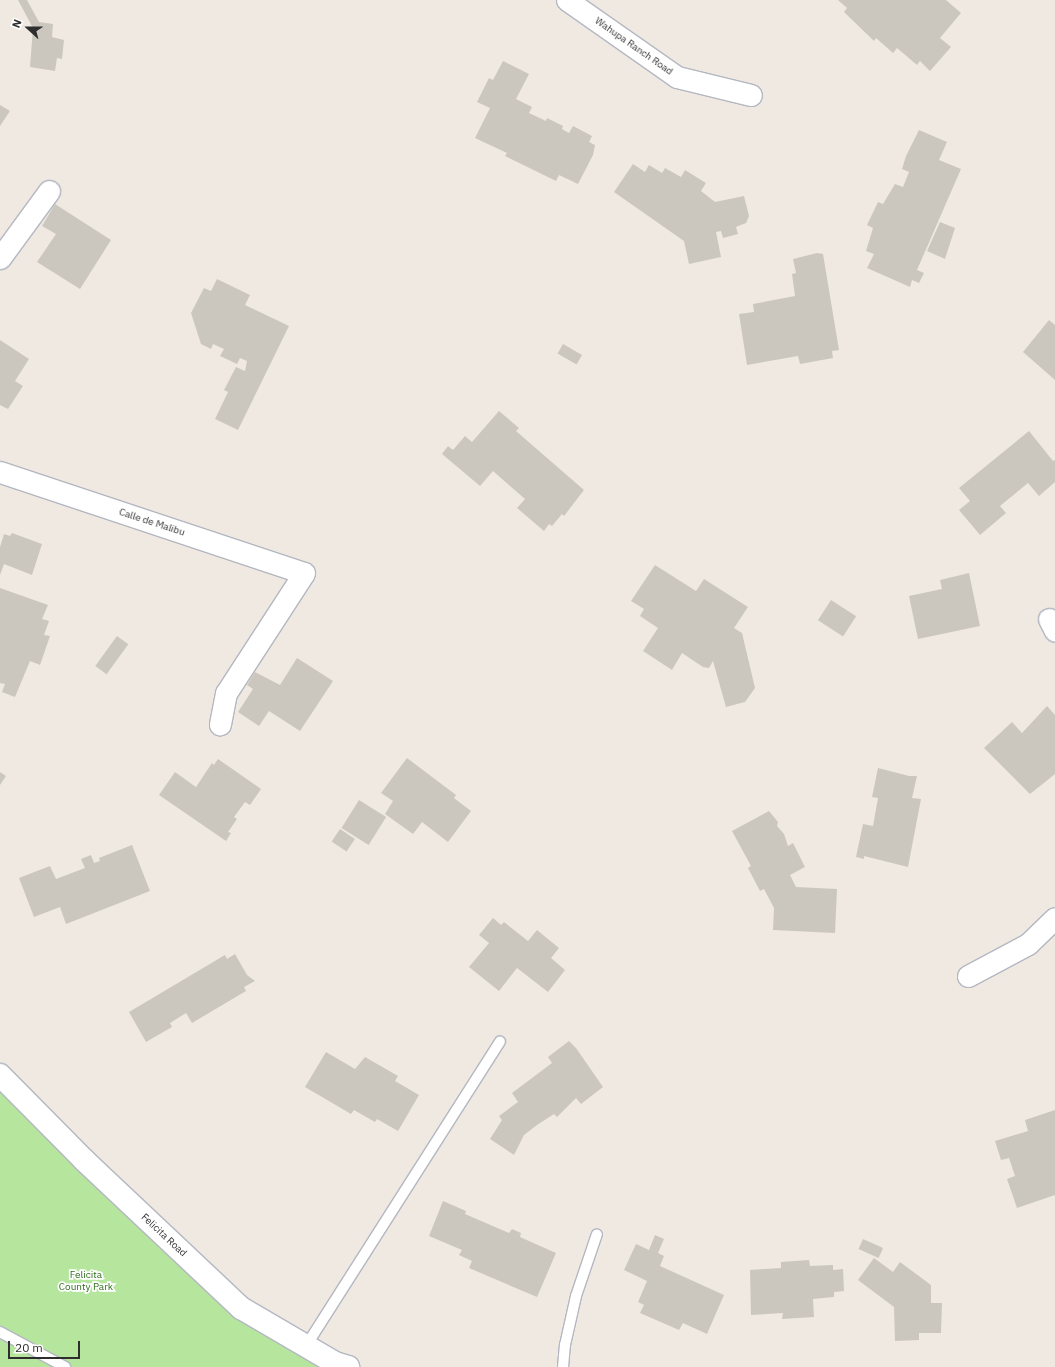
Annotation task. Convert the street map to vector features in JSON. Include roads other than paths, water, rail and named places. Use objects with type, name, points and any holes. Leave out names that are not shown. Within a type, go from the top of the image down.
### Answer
[{"type":"main road","name":"Felicita Road","points":[[0,1075],[84,1160],[241,1308],[335,1363],[348,1367]]},
{"type":"street","name":"Wahupa Ranch Road","points":[[567,0],[677,77],[751,95]]},
{"type":"street","points":[[0,258],[49,191]]},
{"type":"street","name":"Calle de Malibu","points":[[0,472],[304,573],[226,693],[220,724]]},
{"type":"street","points":[[968,976],[1028,944],[1055,918]]},
{"type":"lane","points":[[306,1346],[500,1042]]},
{"type":"lane","points":[[563,1367],[565,1345],[576,1296],[596,1234]]},
{"type":"lane","points":[[0,1332],[65,1367]]},
{"type":"park label","name":"Felicita County Park","points":[[86,1280]]}]
